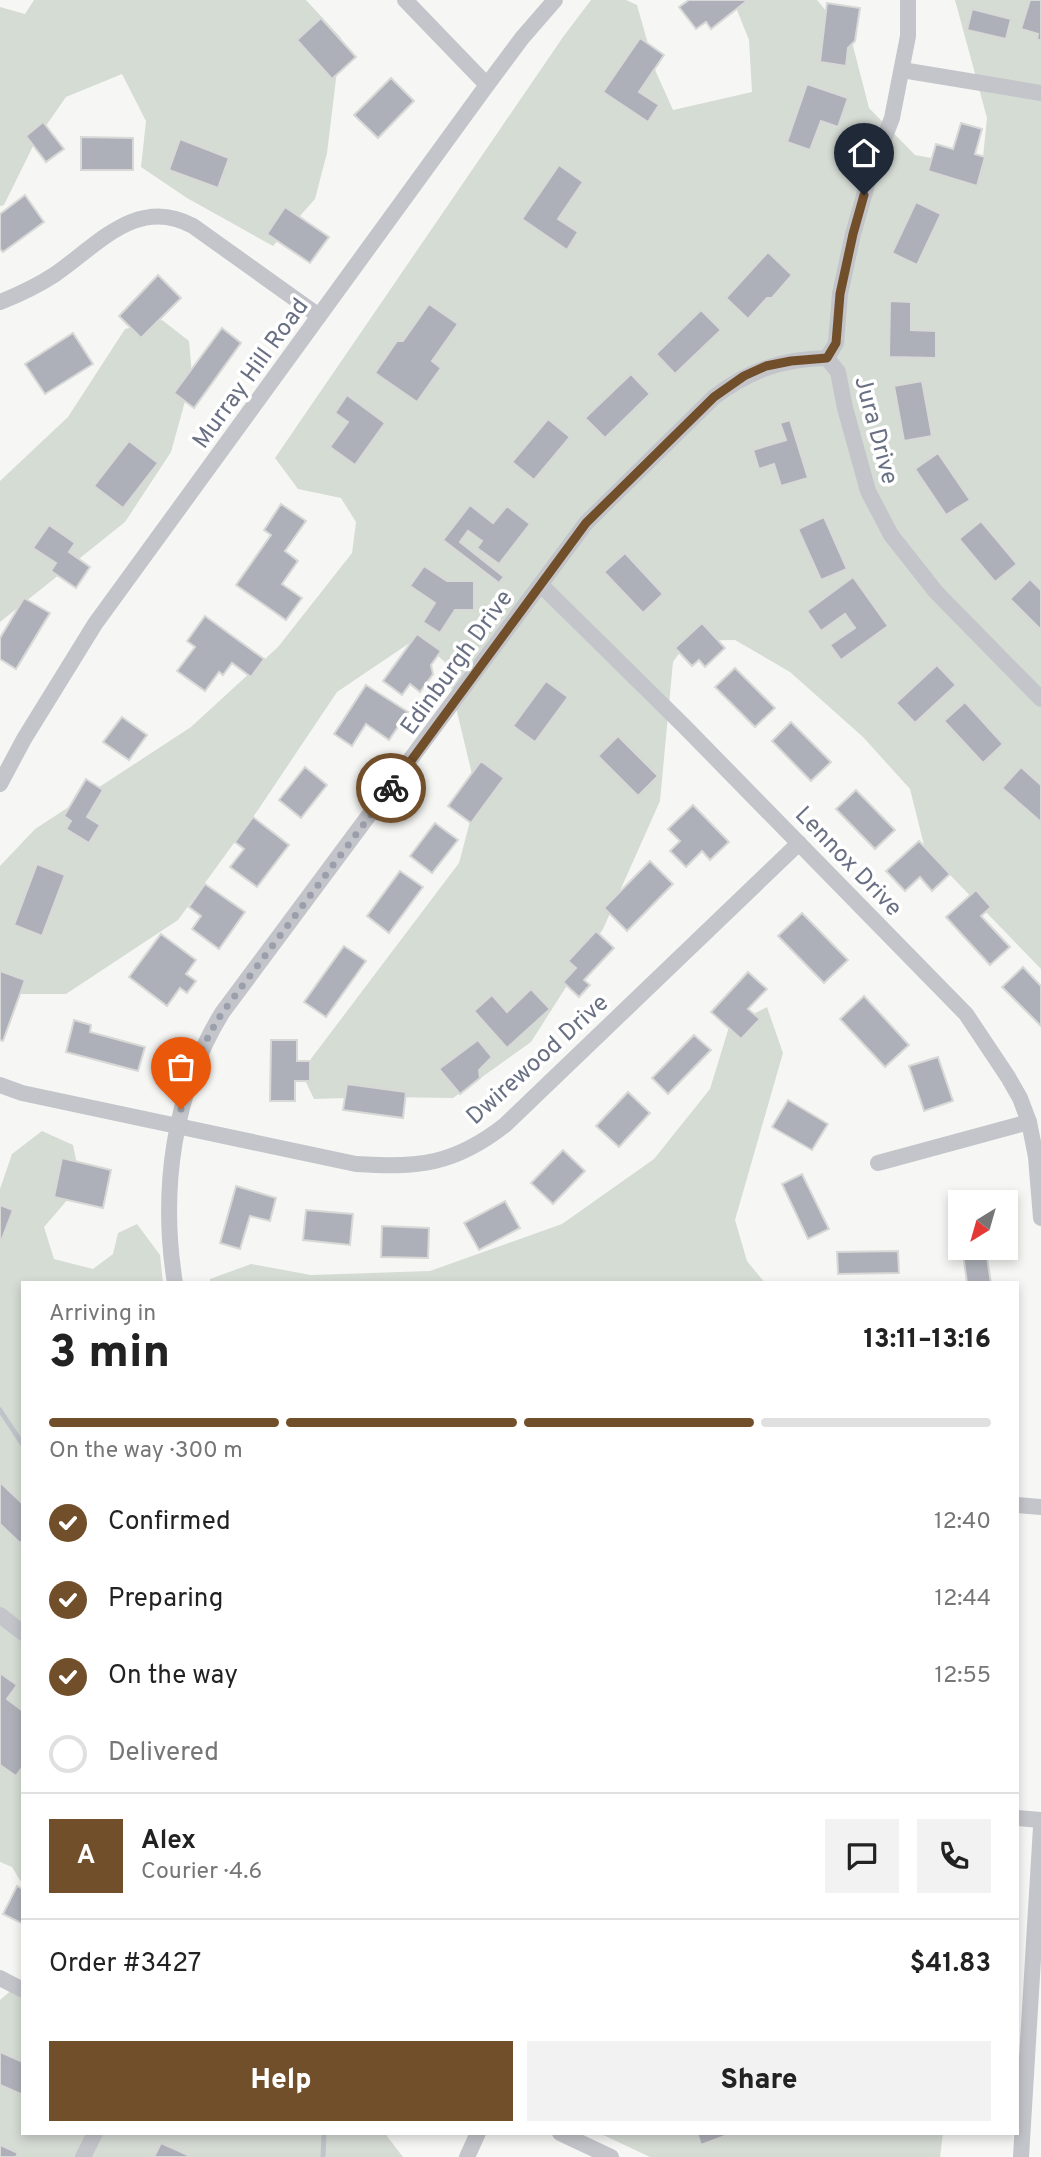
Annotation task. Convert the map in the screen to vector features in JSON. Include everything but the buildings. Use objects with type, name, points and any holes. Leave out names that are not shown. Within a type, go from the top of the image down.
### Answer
[{"type":"street","points":[[405,0],[487,85]]},
{"type":"street","name":"Murray Hill Road","points":[[0,785],[24,740],[95,624],[487,85],[555,0]]},
{"type":"street","name":"Jura Drive","points":[[908,0],[908,36],[892,118],[870,175],[853,234],[840,294],[836,343],[827,358],[838,372],[848,420],[869,491],[891,535],[936,592],[1041,699]]},
{"type":"street","points":[[902,70],[1041,93]]},
{"type":"street","points":[[0,302],[52,276],[123,225],[146,216],[158,216],[183,220],[193,226],[319,316]]},
{"type":"street","name":"Edinburgh Drive","points":[[176,1281],[170,1229],[170,1180],[177,1126],[194,1068],[222,1013],[586,523],[714,397],[744,376],[766,366],[827,358]]},
{"type":"street","name":"Lennox Drive","points":[[541,584],[966,1014],[1008,1077],[1029,1122],[1036,1157],[1041,1218]]},
{"type":"street","name":"Dwirewood Drive","points":[[0,1085],[22,1093],[356,1164],[392,1166],[429,1163],[464,1152],[505,1125],[799,843]]},
{"type":"street","points":[[878,1163],[1029,1122]]},
{"type":"street","points":[[1019,1506],[1041,1507]]},
{"type":"street","points":[[0,1615],[21,1631]]},
{"type":"street","points":[[1019,1818],[1041,1820]]},
{"type":"street","points":[[1021,2157],[1033,2097],[1041,1827]]},
{"type":"street","points":[[0,1978],[21,1989]]},
{"type":"street","points":[[83,2157],[94,2135]]},
{"type":"street","points":[[467,2157],[477,2135]]},
{"type":"street","points":[[565,2135],[611,2157]]},
{"type":"shaded area","points":[[34,0],[306,0],[341,38],[327,153],[315,199],[273,246],[187,198],[141,167],[146,121],[122,74],[66,97],[36,140],[4,205],[0,206],[0,7],[25,14]]},
{"type":"shaded area","points":[[591,0],[626,0],[637,5],[656,72],[673,110],[752,92],[749,40],[733,0],[817,0],[852,42],[869,108],[915,155],[982,167],[987,118],[955,0],[1041,0],[1041,969],[925,849],[910,789],[863,737],[790,672],[735,640],[688,641],[673,662],[660,801],[603,929],[531,1042],[453,1098],[314,1099],[301,1072],[459,863],[477,795],[445,662],[417,638],[337,692],[258,810],[178,920],[66,994],[0,994],[0,866],[35,829],[191,727],[278,647],[352,553],[356,522],[341,498],[298,489],[275,458]]},
{"type":"shaded area","points":[[162,320],[189,341],[192,376],[171,452],[125,522],[0,622],[0,481],[68,417],[125,329]]},
{"type":"shaded area","points":[[767,1007],[783,1053],[735,1220],[747,1261],[763,1281],[210,1281],[251,1264],[311,1275],[430,1271],[562,1224],[654,1159],[710,1089],[729,1027]]},
{"type":"shaded area","points":[[42,1131],[73,1145],[81,1184],[44,1227],[54,1259],[93,1269],[113,1254],[118,1233],[137,1224],[160,1255],[163,1281],[21,1281],[21,1882],[12,1867],[0,1862],[0,1189],[12,1154]]},
{"type":"shaded area","points":[[21,1982],[21,2135],[387,2135],[403,2157],[0,2157],[0,2000]]},
{"type":"shaded area","points":[[603,2135],[943,2135],[940,2157],[650,2157]]},
{"type":"waterway","points":[[0,1410],[21,1442]]},
{"type":"waterway","points":[[323,2157],[324,2135]]},
{"type":"way so far","points":[[181,1109],[194,1068],[222,1013],[391,788]]},
{"type":"route","points":[[391,788],[586,523],[714,397],[733,382],[766,366],[827,358],[836,343],[840,294],[864,195]]}]
